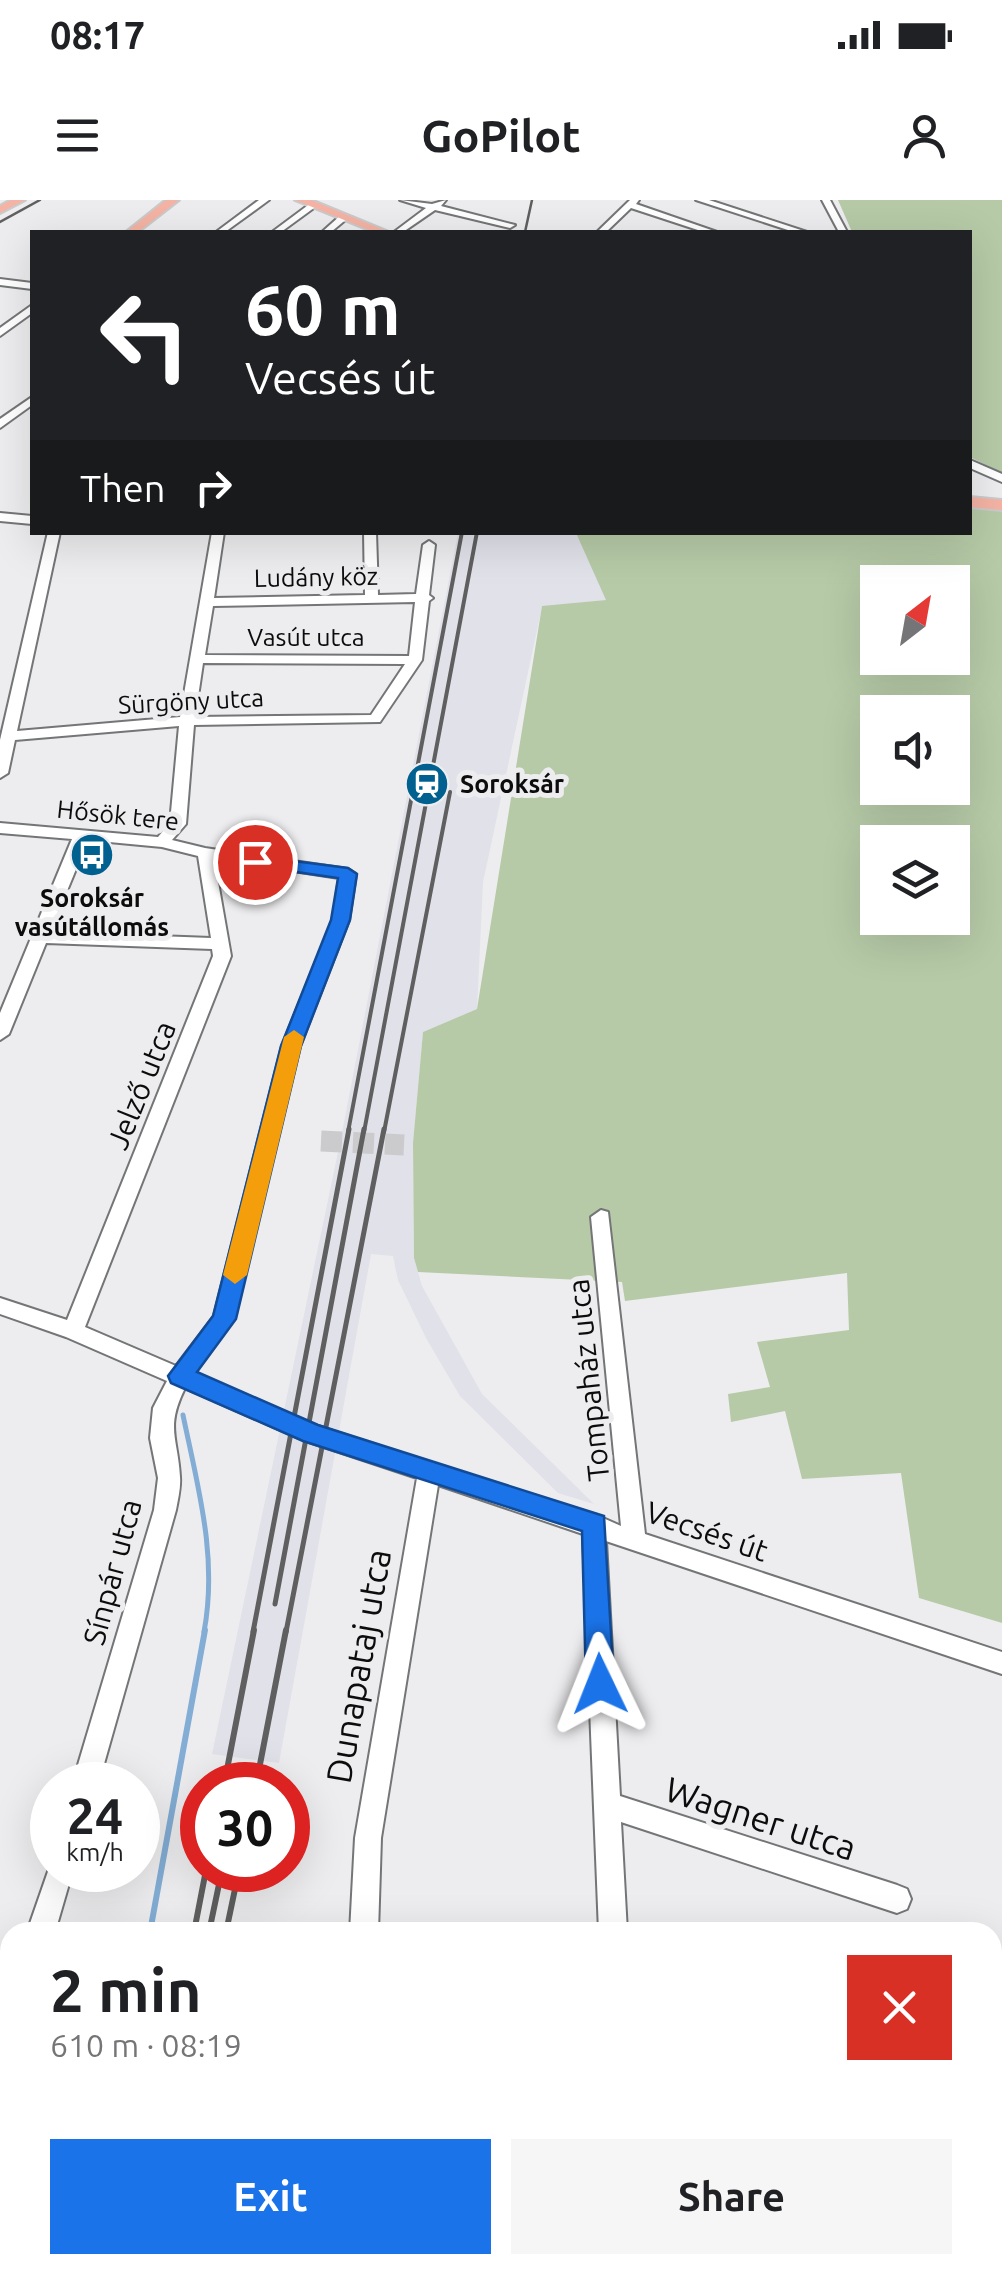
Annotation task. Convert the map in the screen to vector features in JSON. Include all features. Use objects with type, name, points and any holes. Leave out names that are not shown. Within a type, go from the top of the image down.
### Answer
[{"type":"main road","points":[[0,210],[19,200]]},
{"type":"main road","points":[[134,230],[173,200]]},
{"type":"main road","points":[[308,202],[378,230]]},
{"type":"main road","points":[[972,502],[1002,505]]},
{"type":"street","points":[[223,230],[266,200]]},
{"type":"street","points":[[404,200],[440,203],[510,225]]},
{"type":"street","points":[[700,200],[796,230]]},
{"type":"street","points":[[826,200],[842,230]]},
{"type":"street","points":[[278,230],[308,202]]},
{"type":"street","points":[[604,230],[629,202],[706,230]]},
{"type":"street","points":[[401,230],[440,203]]},
{"type":"street","points":[[329,230],[344,218]]},
{"type":"street","points":[[0,282],[30,286]]},
{"type":"street","points":[[0,333],[30,310]]},
{"type":"street","points":[[0,425],[30,402]]},
{"type":"street","points":[[972,465],[1002,478]]},
{"type":"street","points":[[0,517],[30,520]]},
{"type":"street","points":[[0,773],[53,535]]},
{"type":"street","points":[[162,842],[178,824],[187,721],[217,535]]},
{"type":"street","points":[[370,535],[372,599]]},
{"type":"street","points":[[415,660],[426,598],[429,545]]},
{"type":"street","name":"Ludány köz","points":[[206,602],[426,598]]},
{"type":"street","name":"Vasút utca","points":[[198,658],[415,660]]},
{"type":"street","name":"Sürgöny utca","points":[[10,736],[187,721],[376,719],[415,660]]},
{"type":"street","name":"Hősök tere","points":[[0,828],[162,842],[205,853],[348,874]]},
{"type":"street","points":[[0,1034],[82,835]]},
{"type":"street","name":"Jelző utca","points":[[73,1331],[222,956],[205,853]]},
{"type":"street","name":"Sínpár utca","points":[[92,1762],[165,1510],[169,1478],[163,1423],[180,1376],[224,1319],[291,1046],[340,920],[348,874]]},
{"type":"street","points":[[40,937],[221,944]]},
{"type":"street","name":"Tompaház utca","points":[[601,1217],[634,1537]]},
{"type":"street","name":"Vecsés út","points":[[0,1306],[73,1331],[312,1434],[634,1537],[1002,1663]]},
{"type":"street","name":"Dunapataj utca","points":[[364,1922],[368,1838],[428,1472]]},
{"type":"street","points":[[594,1524],[612,1922]]},
{"type":"street","name":"Wagner utca","points":[[604,1804],[896,1900]]},
{"type":"street","points":[[45,1922],[54,1892]]},
{"type":"shaded area","points":[[458,535],[577,535],[607,600],[542,607],[483,882],[477,1009],[423,1032],[413,1143],[414,1258],[422,1286],[482,1394],[594,1504],[558,1493],[460,1396],[398,1280],[393,1256],[371,1254],[279,1762],[212,1754],[341,1138]]},
{"type":"green space","points":[[838,200],[1002,200],[1002,473],[972,458],[972,230],[851,230]]},
{"type":"green space","points":[[972,505],[1002,508],[1002,1623],[919,1598],[901,1473],[802,1479],[785,1411],[731,1422],[728,1394],[770,1387],[757,1342],[849,1330],[847,1273],[625,1301],[622,1282],[418,1272],[414,1258],[413,1143],[423,1032],[477,1009],[542,606],[606,600],[577,535],[972,535]]},
{"type":"waterway","points":[[183,1415],[207,1550],[204,1632]]},
{"type":"waterway","points":[[152,1922],[205,1630]]},
{"type":"tunnel","points":[[321,1141],[404,1145]]},
{"type":"tram line","points":[[0,222],[40,200]]},
{"type":"railway","points":[[525,230],[532,200]]},
{"type":"railway","points":[[348,1132],[461,535]]},
{"type":"railway","points":[[364,1132],[476,535]]},
{"type":"railway","points":[[384,1132],[450,792]]},
{"type":"railway","points":[[253,1632],[349,1129]]},
{"type":"railway","points":[[275,1604],[364,1129]]},
{"type":"railway","points":[[286,1632],[384,1129]]},
{"type":"railway","points":[[228,1762],[254,1630]]},
{"type":"railway","points":[[260,1762],[286,1630]]},
{"type":"railway","points":[[196,1922],[202,1892]]},
{"type":"railway","points":[[211,1922],[217,1892]]},
{"type":"railway","points":[[228,1922],[234,1892]]},
{"type":"slow traffic","points":[[235,1275],[294,1037]]},
{"type":"place","name":"Soroksár","points":[[427,784]]},
{"type":"place","name":"Soroksár vasútállomás","points":[[92,855]]},
{"type":"route","points":[[255,862],[348,874],[340,920],[291,1046],[224,1319],[180,1376],[312,1434],[594,1524],[600,1684]]}]
